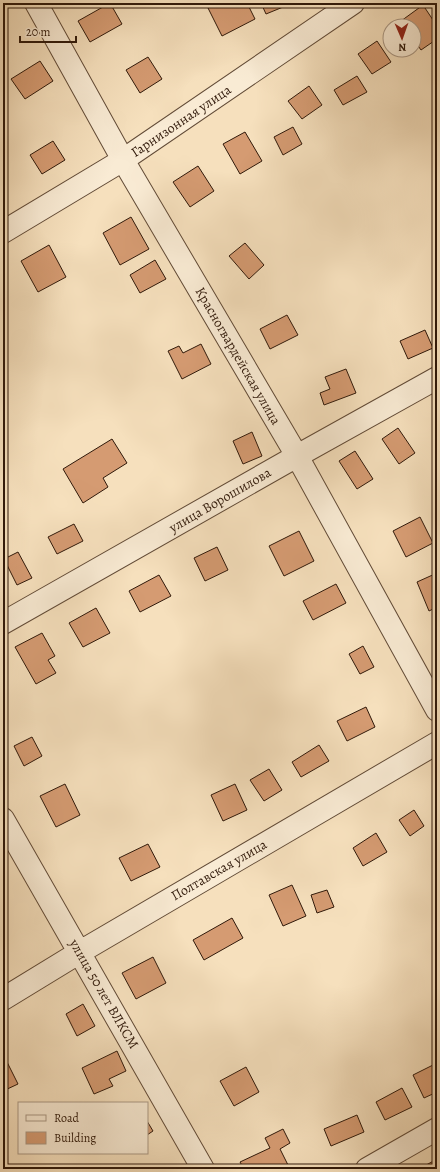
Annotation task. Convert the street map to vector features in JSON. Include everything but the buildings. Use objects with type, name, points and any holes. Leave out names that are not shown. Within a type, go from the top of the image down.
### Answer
[{"type":"street","name":"Красногвардейская улица","points":[[36,3],[123,160],[297,456],[437,710]]},
{"type":"street","name":"Гарнизонная улица","points":[[3,232],[123,160],[353,3]]},
{"type":"street","name":"улица Ворошилова","points":[[3,623],[437,378]]},
{"type":"street","name":"Полтавская улица","points":[[3,999],[80,952],[437,742]]},
{"type":"street","name":"улица 50 лет ВЛКСМ","points":[[3,819],[203,1169]]},
{"type":"street","points":[[367,1169],[437,1129]]}]
